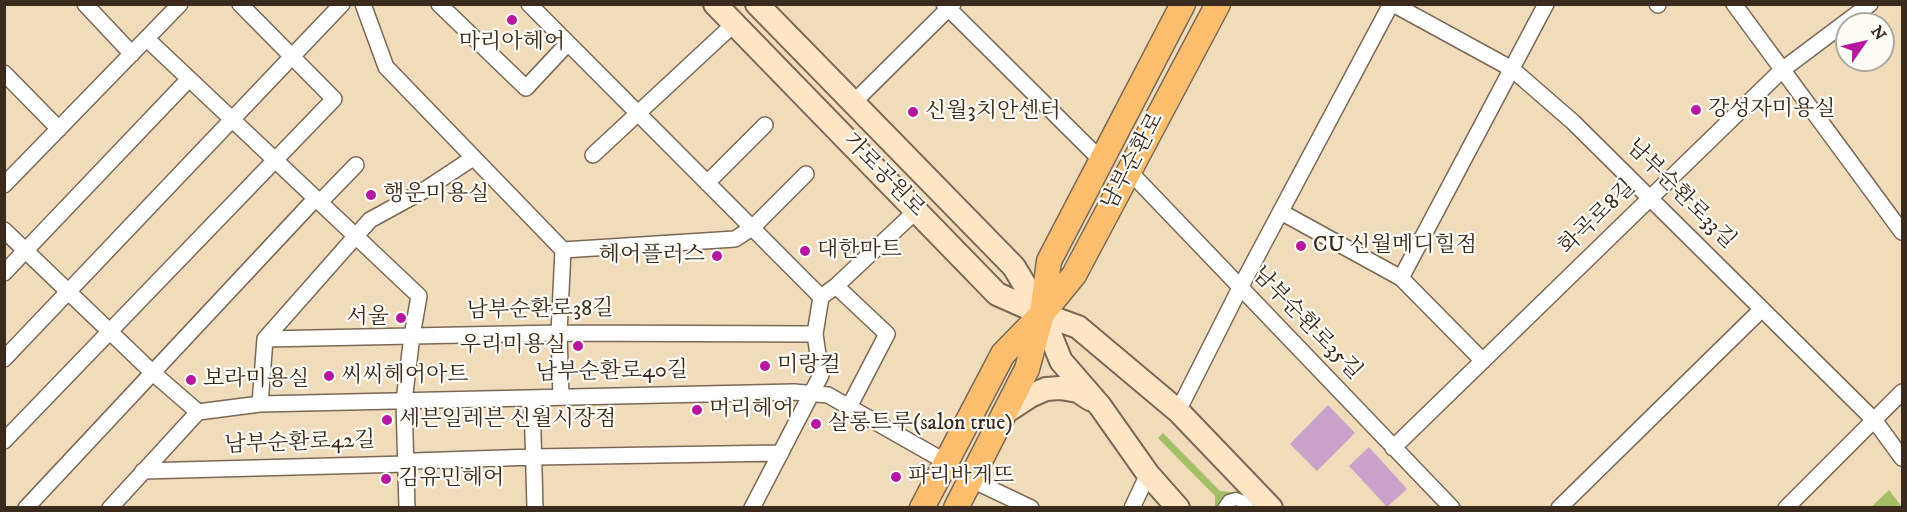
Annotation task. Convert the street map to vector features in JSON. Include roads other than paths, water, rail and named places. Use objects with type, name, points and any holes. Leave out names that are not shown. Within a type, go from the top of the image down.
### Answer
[{"type":"main road","name":"가로공원로","points":[[716,4],[997,294],[1078,327],[1178,411],[1271,507]]},
{"type":"main road","name":"가로공원로","points":[[757,4],[1014,267],[1042,314],[1061,361],[1100,406],[1148,474],[1178,507]]},
{"type":"main road","name":"남부순환로","points":[[956,507],[1027,369],[1042,314],[1049,261],[1183,4]]},
{"type":"main road","name":"남부순환로","points":[[922,507],[1003,354],[1042,314],[1074,275],[1218,4]]},
{"type":"main road","points":[[1004,413],[1030,396],[1046,389],[1060,387],[1078,391],[1100,406]]},
{"type":"street","points":[[85,4],[132,54]]},
{"type":"street","points":[[4,185],[180,4]]},
{"type":"street","points":[[4,441],[334,99],[240,4]]},
{"type":"street","points":[[4,359],[342,4]]},
{"type":"street","points":[[363,4],[386,67],[563,250],[559,333],[561,397]]},
{"type":"street","points":[[440,4],[526,88],[568,44]]},
{"type":"street","points":[[529,4],[821,297]]},
{"type":"street","points":[[1178,411],[1240,288],[1392,4]]},
{"type":"street","name":"남부순환로33길","points":[[1392,4],[1512,69],[1573,122],[1875,421],[1902,458]]},
{"type":"street","points":[[1401,278],[1546,4]]},
{"type":"street","points":[[1734,4],[1902,232]]},
{"type":"street","name":"화곡로8길","points":[[1393,448],[1782,70],[1870,4]]},
{"type":"street","points":[[854,103],[948,6],[1102,161]]},
{"type":"street","points":[[593,155],[734,24]]},
{"type":"street","points":[[147,39],[419,296],[404,401],[407,507]]},
{"type":"street","points":[[4,73],[59,129]]},
{"type":"street","points":[[4,273],[189,80]]},
{"type":"street","points":[[707,183],[765,125]]},
{"type":"street","points":[[260,404],[264,339],[370,220],[423,191],[473,158]]},
{"type":"street","points":[[26,507],[318,200],[356,165]]},
{"type":"street","name":"남부순환로35길","points":[[1129,171],[1452,507]]},
{"type":"street","points":[[563,250],[735,239],[752,228],[806,174]]},
{"type":"street","points":[[752,507],[821,375],[815,334],[821,297],[836,286],[917,210]]},
{"type":"street","points":[[1281,212],[1401,278],[1483,361]]},
{"type":"street","points":[[4,230],[110,332],[198,412],[110,507]]},
{"type":"street","points":[[836,286],[887,334],[849,407]]},
{"type":"street","points":[[1559,507],[1762,309]]},
{"type":"street","name":"남부순환로38길","points":[[264,339],[559,333],[815,334]]},
{"type":"street","points":[[1786,507],[1902,392]]},
{"type":"street","name":"남부순환로40길","points":[[198,412],[260,404],[812,393],[828,395],[946,462]]},
{"type":"street","points":[[532,398],[535,507]]},
{"type":"street","name":"남부순환로42길","points":[[143,471],[406,464],[414,461],[534,457],[781,453]]},
{"type":"street","points":[[1132,507],[1148,474]]},
{"type":"street","points":[[970,479],[1031,507]]},
{"type":"street","points":[[1224,507],[1232,500],[1241,500],[1248,507]]},
{"type":"place","name":"마리아헤어","points":[[512,20]]},
{"type":"place","name":"강성자미용실","points":[[1696,110]]},
{"type":"place","name":"신월3치안센터","points":[[913,112]]},
{"type":"place","name":"행운미용실","points":[[371,195]]},
{"type":"place","name":"CU 신월메디힐점","points":[[1301,246]]},
{"type":"place","name":"대한마트","points":[[805,251]]},
{"type":"place","name":"헤어플러스","points":[[717,256]]},
{"type":"place","name":"서울","points":[[401,318]]},
{"type":"place","name":"우리미용실","points":[[578,346]]},
{"type":"place","name":"미랑컬","points":[[765,366]]},
{"type":"place","name":"씨씨헤어아트","points":[[329,376]]},
{"type":"place","name":"보라미용실","points":[[191,380]]},
{"type":"place","name":"머리헤어","points":[[697,410]]},
{"type":"place","name":"세븐일레븐 신월시장점","points":[[387,420]]},
{"type":"place","name":"살롱트루(salon true)","points":[[816,424]]},
{"type":"place","name":"파리바게뜨","points":[[896,477]]},
{"type":"place","name":"김유민헤어","points":[[386,479]]}]
